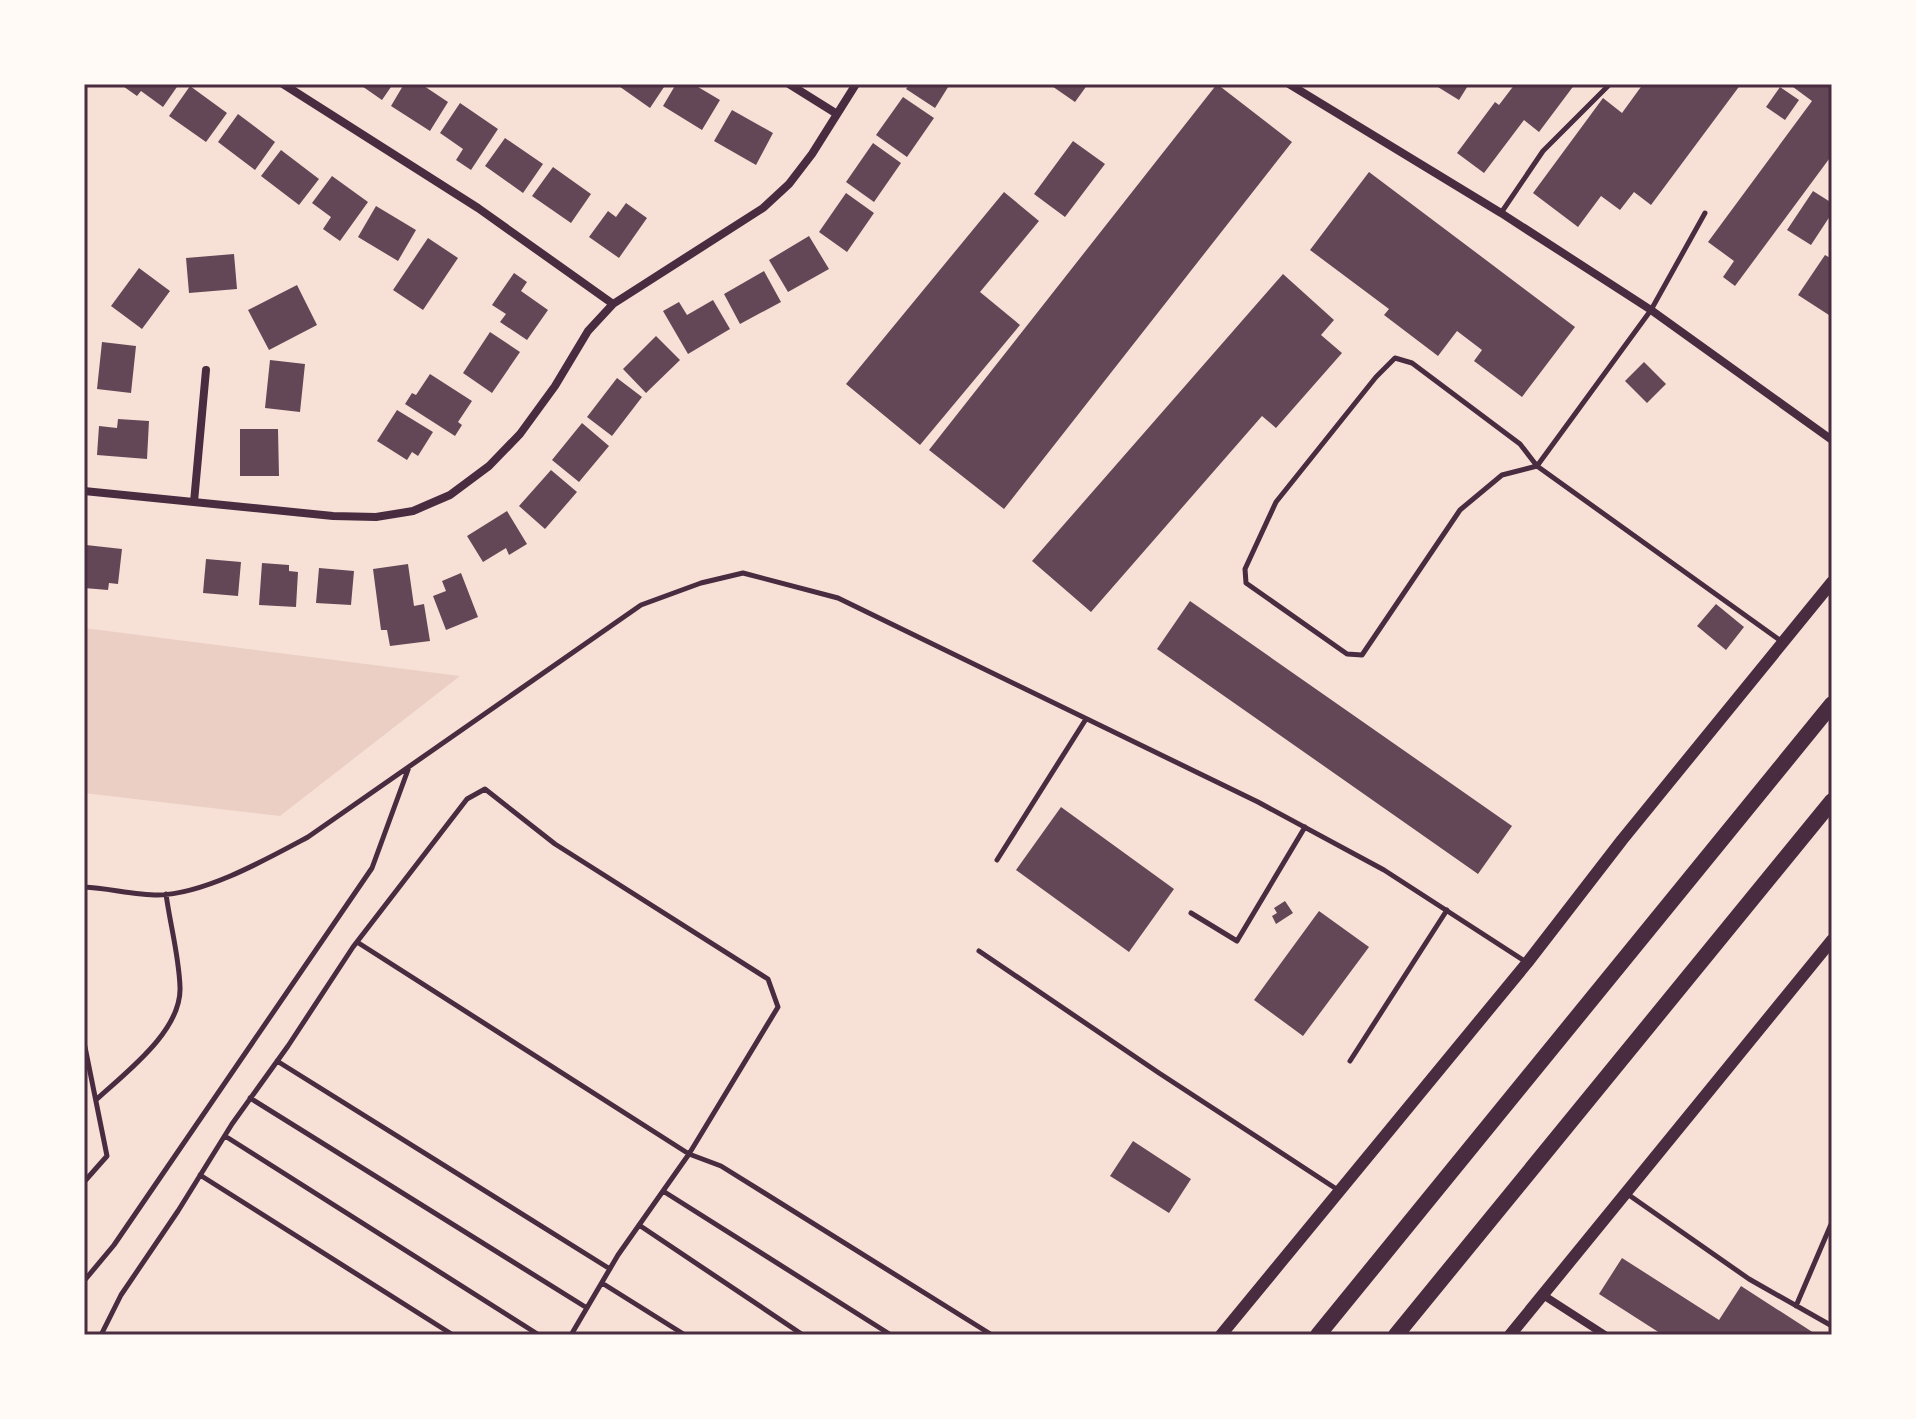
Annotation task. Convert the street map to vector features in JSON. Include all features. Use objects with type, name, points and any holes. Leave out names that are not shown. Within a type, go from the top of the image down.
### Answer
[{"type":"highway","points":[[1318,1335],[1832,704]]},
{"type":"highway","points":[[1396,1335],[1832,801]]},
{"type":"main road","points":[[1221,1335],[1527,963],[1622,840],[1832,582]]},
{"type":"main road","points":[[1510,1335],[1832,940]]},
{"type":"street","points":[[283,84],[478,208],[613,304]]},
{"type":"street","points":[[789,84],[837,114]]},
{"type":"street","points":[[84,491],[333,516],[376,517],[413,511],[450,495],[489,466],[520,434],[555,386],[588,331],[613,304],[763,208],[789,184],[856,84]]},
{"type":"street","points":[[1289,84],[1501,213],[1651,310],[1832,440]]},
{"type":"street","points":[[194,502],[206,370]]},
{"type":"street","points":[[1543,1295],[1605,1335]]},
{"type":"lane","points":[[1501,213],[1543,151],[1610,84]]},
{"type":"lane","points":[[1705,213],[1651,310],[1537,466],[1502,475],[1460,510],[1362,655],[1347,654],[1246,583],[1245,569],[1276,502],[1376,377],[1395,358],[1412,363],[1520,444],[1537,466],[1782,641]]},
{"type":"lane","points":[[84,887],[166,894],[251,867],[308,837],[641,605],[701,583],[743,573],[838,598],[1305,827],[1384,870],[1527,963]]},
{"type":"lane","points":[[997,860],[1086,719]]},
{"type":"lane","points":[[84,1281],[114,1245],[372,868],[409,766]]},
{"type":"lane","points":[[101,1335],[121,1295],[357,942],[467,799],[485,789],[555,844],[768,979],[778,1007],[689,1154],[610,1269],[571,1335]]},
{"type":"lane","points":[[1191,913],[1237,941],[1305,827]]},
{"type":"lane","points":[[96,1100],[157,1041],[171,1021],[181,990],[166,894]]},
{"type":"lane","points":[[1350,1061],[1447,910]]},
{"type":"lane","points":[[357,942],[689,1154],[721,1166],[992,1335]]},
{"type":"lane","points":[[979,951],[1339,1191]]},
{"type":"lane","points":[[84,1042],[107,1156],[84,1182]]},
{"type":"lane","points":[[277,1061],[610,1269]]},
{"type":"lane","points":[[250,1098],[587,1308]]},
{"type":"lane","points":[[225,1136],[539,1335]]},
{"type":"lane","points":[[200,1175],[453,1335]]},
{"type":"lane","points":[[663,1191],[891,1335]]},
{"type":"lane","points":[[1625,1193],[1749,1279],[1832,1326]]},
{"type":"lane","points":[[1796,1306],[1832,1222]]},
{"type":"lane","points":[[639,1225],[803,1335]]},
{"type":"lane","points":[[602,1283],[685,1335]]},
{"type":"shaded area","points":[[84,628],[460,676],[280,816],[84,793]]},
{"type":"building","points":[[120,84],[179,84],[163,107],[141,91],[137,96]]},
{"type":"building","points":[[359,84],[393,84],[382,100]]},
{"type":"building","points":[[404,84],[421,84],[448,102],[430,131],[391,106]]},
{"type":"building","points":[[616,84],[666,84],[650,108]]},
{"type":"building","points":[[676,84],[693,84],[720,100],[702,130],[663,106]]},
{"type":"building","points":[[910,84],[950,84],[935,108],[906,89]]},
{"type":"building","points":[[1049,84],[1088,84],[1075,102]]},
{"type":"building","points":[[1217,84],[1292,142],[1004,509],[929,450]]},
{"type":"building","points":[[1433,84],[1469,84],[1459,100]]},
{"type":"building","points":[[1515,84],[1575,84],[1539,132],[1524,120],[1484,173],[1457,153],[1495,102],[1499,105]]},
{"type":"building","points":[[1643,84],[1741,84],[1651,205],[1634,192],[1620,210],[1601,196],[1578,227],[1533,193],[1603,98],[1622,113]]},
{"type":"building","points":[[1789,84],[1832,84],[1832,155],[1735,286],[1723,277],[1734,261],[1708,242],[1812,101]]},
{"type":"building","points":[[190,86],[227,113],[206,142],[169,116]]},
{"type":"building","points":[[1780,87],[1799,100],[1785,120],[1766,107]]},
{"type":"building","points":[[903,97],[934,118],[907,157],[876,135]]},
{"type":"building","points":[[460,103],[498,129],[471,170],[456,160],[463,149],[440,133]]},
{"type":"building","points":[[732,110],[773,133],[756,165],[714,141]]},
{"type":"building","points":[[238,114],[275,142],[255,170],[218,142]]},
{"type":"building","points":[[505,138],[543,164],[523,193],[485,166]]},
{"type":"building","points":[[1073,141],[1105,164],[1065,217],[1034,194]]},
{"type":"building","points":[[873,143],[901,163],[874,202],[846,182]]},
{"type":"building","points":[[281,150],[319,179],[299,205],[261,176]]},
{"type":"building","points":[[553,167],[591,194],[571,223],[532,196]]},
{"type":"building","points":[[1369,172],[1575,327],[1522,397],[1474,361],[1482,350],[1457,331],[1438,356],[1384,315],[1389,309],[1310,250]]},
{"type":"building","points":[[332,176],[368,202],[340,241],[323,229],[331,217],[312,203]]},
{"type":"building","points":[[1813,191],[1832,203],[1832,213],[1811,245],[1787,230]]},
{"type":"building","points":[[1004,192],[1039,221],[980,292],[1020,325],[920,445],[846,384]]},
{"type":"building","points":[[846,193],[874,213],[847,252],[819,232]]},
{"type":"building","points":[[626,203],[647,218],[619,258],[589,237],[608,211],[616,217]]},
{"type":"building","points":[[376,206],[416,230],[398,261],[358,237]]},
{"type":"building","points":[[809,236],[829,269],[788,292],[769,260]]},
{"type":"building","points":[[428,238],[458,258],[423,310],[393,290]]},
{"type":"building","points":[[234,254],[237,289],[189,293],[186,258]]},
{"type":"building","points":[[1825,255],[1832,259],[1832,317],[1798,295]]},
{"type":"building","points":[[139,268],[170,291],[142,329],[111,306]]},
{"type":"building","points":[[764,271],[781,302],[740,324],[724,294]]},
{"type":"building","points":[[514,273],[527,282],[521,291],[548,310],[527,340],[500,322],[506,314],[492,305]]},
{"type":"building","points":[[1283,274],[1334,320],[1321,335],[1342,353],[1276,428],[1262,416],[1091,612],[1032,561]]},
{"type":"building","points":[[297,285],[317,325],[269,350],[248,310]]},
{"type":"building","points":[[713,300],[730,329],[688,354],[663,311],[679,302],[687,315]]},
{"type":"building","points":[[490,332],[520,352],[492,393],[463,373]]},
{"type":"building","points":[[656,336],[680,360],[646,393],[623,369]]},
{"type":"building","points":[[102,342],[136,346],[131,393],[97,389]]},
{"type":"building","points":[[270,360],[305,364],[300,412],[265,408]]},
{"type":"building","points":[[1644,362],[1666,384],[1647,403],[1625,381]]},
{"type":"building","points":[[430,374],[472,401],[458,422],[462,425],[455,436],[405,404],[412,393],[416,395]]},
{"type":"building","points":[[617,378],[642,397],[612,436],[587,417]]},
{"type":"building","points":[[397,410],[433,432],[418,456],[412,452],[407,460],[377,441]]},
{"type":"building","points":[[118,419],[149,421],[147,459],[97,455],[99,426],[117,428]]},
{"type":"building","points":[[582,423],[609,446],[579,482],[552,460]]},
{"type":"building","points":[[240,429],[278,429],[279,476],[240,476]]},
{"type":"building","points":[[551,470],[577,492],[545,529],[519,506]]},
{"type":"building","points":[[507,511],[527,544],[509,555],[506,548],[483,562],[467,536]]},
{"type":"building","points":[[86,545],[122,549],[118,584],[109,583],[108,590],[84,588]]},
{"type":"building","points":[[206,559],[241,562],[238,596],[203,593]]},
{"type":"building","points":[[262,563],[289,565],[289,571],[298,572],[296,607],[259,605]]},
{"type":"building","points":[[408,564],[414,606],[424,604],[430,641],[390,646],[387,630],[381,630],[373,569]]},
{"type":"building","points":[[319,568],[354,571],[351,605],[316,603]]},
{"type":"building","points":[[461,573],[478,617],[446,630],[433,596],[446,591],[442,581]]},
{"type":"building","points":[[1190,601],[1512,826],[1478,874],[1157,649]]},
{"type":"building","points":[[1716,604],[1744,627],[1726,650],[1697,626]]},
{"type":"building","points":[[1061,807],[1174,889],[1129,952],[1016,870]]},
{"type":"building","points":[[1285,901],[1293,913],[1276,924],[1272,916],[1277,913],[1274,908]]},
{"type":"building","points":[[1319,911],[1369,947],[1303,1036],[1254,1000]]},
{"type":"building","points":[[1133,1141],[1191,1179],[1169,1213],[1110,1176]]},
{"type":"building","points":[[1622,1258],[1719,1320],[1741,1286],[1817,1335],[1663,1335],[1599,1294]]}]
